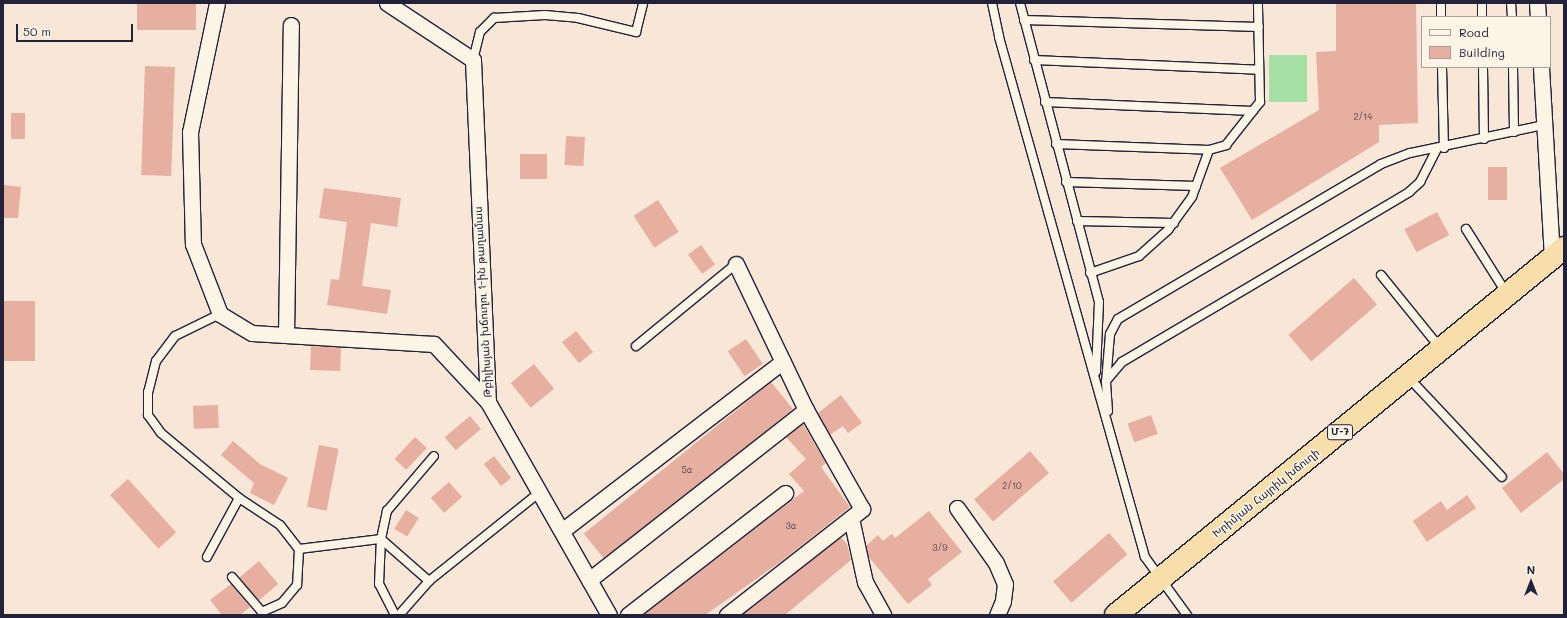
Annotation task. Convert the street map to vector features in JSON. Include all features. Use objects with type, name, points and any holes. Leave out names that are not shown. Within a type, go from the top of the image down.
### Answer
[{"type":"highway","name":"Խրիմյան Հայրիկ խճուղի","points":[[1116,615],[1558,253]]},
{"type":"street","points":[[217,3],[190,132],[193,244],[220,314],[252,333],[434,344],[488,402]]},
{"type":"street","points":[[387,3],[472,60]]},
{"type":"street","points":[[1537,3],[1538,16]]},
{"type":"street","points":[[286,335],[291,26]]},
{"type":"street","name":"Թբիլիսյան խճուղու 1-ին թաղամաս","points":[[472,60],[488,402],[610,615]]},
{"type":"street","points":[[1541,68],[1544,125],[1558,253]]},
{"type":"street","points":[[728,615],[862,509],[806,410],[736,264]]},
{"type":"street","points":[[562,530],[783,360]]},
{"type":"street","points":[[589,580],[806,410]]},
{"type":"street","points":[[628,615],[785,493]]},
{"type":"street","points":[[956,508],[996,563],[1005,584],[1003,601],[997,615]]},
{"type":"street","points":[[851,518],[865,582],[883,615]]},
{"type":"lane","points":[[472,60],[480,32],[494,18],[545,15],[578,18],[636,32],[643,3]]},
{"type":"lane","points":[[992,3],[999,37],[1145,557],[1187,615]]},
{"type":"lane","points":[[1020,3],[1090,273],[1099,302],[1095,379]]},
{"type":"lane","points":[[1056,144],[1209,150],[1226,145],[1260,102],[1258,3]]},
{"type":"lane","points":[[1441,3],[1441,16]]},
{"type":"lane","points":[[1482,3],[1482,16]]},
{"type":"lane","points":[[1511,3],[1512,16]]},
{"type":"lane","points":[[1024,20],[1258,27]]},
{"type":"lane","points":[[1034,60],[1259,70]]},
{"type":"lane","points":[[1106,382],[1122,362],[1409,192],[1420,182],[1440,149],[1442,68]]},
{"type":"lane","points":[[1483,68],[1484,139]]},
{"type":"lane","points":[[1512,68],[1514,132]]},
{"type":"lane","points":[[1045,102],[1253,111]]},
{"type":"lane","points":[[1109,428],[1106,382],[1110,334],[1118,319],[1382,164],[1410,153],[1440,149],[1544,125]]},
{"type":"lane","points":[[1090,273],[1139,256],[1174,223],[1196,186],[1209,150]]},
{"type":"lane","points":[[1066,182],[1196,186]]},
{"type":"lane","points":[[1077,221],[1174,223]]},
{"type":"lane","points":[[1466,229],[1508,294]]},
{"type":"lane","points":[[636,346],[736,264]]},
{"type":"lane","points":[[1381,275],[1441,349]]},
{"type":"lane","points":[[220,314],[175,336],[156,360],[148,392],[148,414],[161,433],[239,498],[280,525],[299,549],[297,586],[282,603],[262,612],[232,577]]},
{"type":"lane","points":[[1407,377],[1502,477]]},
{"type":"lane","points":[[395,615],[378,584],[381,539],[387,511],[434,456]]},
{"type":"lane","points":[[399,615],[429,581],[540,492]]},
{"type":"lane","points":[[207,556],[239,498]]},
{"type":"lane","points":[[299,549],[381,539],[429,581]]},
{"type":"green space","points":[[1269,55],[1307,55],[1307,102],[1269,102]]},
{"type":"building","points":[[137,3],[196,3],[196,30],[137,30]]},
{"type":"building","points":[[1336,3],[1416,3],[1418,123],[1379,125],[1379,142],[1252,220],[1220,168],[1319,110],[1316,52],[1336,51]]},
{"type":"building","points":[[145,66],[175,67],[171,176],[141,175]]},
{"type":"building","points":[[11,113],[25,113],[25,139],[11,139]]},
{"type":"building","points":[[566,136],[585,137],[583,166],[564,165]]},
{"type":"building","points":[[520,154],[547,154],[547,179],[520,179]]},
{"type":"building","points":[[1488,167],[1507,167],[1507,200],[1488,200]]},
{"type":"building","points":[[3,185],[21,187],[18,218],[3,218]]},
{"type":"building","points":[[324,188],[401,198],[397,227],[371,223],[362,286],[391,290],[387,314],[327,305],[331,279],[339,280],[347,222],[319,218]]},
{"type":"building","points":[[658,200],[679,232],[654,248],[634,216]]},
{"type":"building","points":[[1437,212],[1449,235],[1417,252],[1404,229]]},
{"type":"building","points":[[701,245],[715,264],[702,274],[688,254]]},
{"type":"building","points":[[1354,278],[1377,304],[1311,361],[1288,335]]},
{"type":"building","points":[[4,301],[35,301],[35,361],[4,361]]},
{"type":"building","points":[[576,331],[593,352],[579,363],[562,342]]},
{"type":"building","points":[[746,339],[763,364],[745,376],[728,351]]},
{"type":"building","points":[[311,346],[341,347],[340,371],[310,370]]},
{"type":"building","points":[[534,364],[554,389],[531,408],[511,383]]},
{"type":"building","points":[[771,382],[793,409],[606,561],[584,534]]},
{"type":"building","points":[[841,395],[862,423],[848,433],[843,426],[830,435],[818,413]]},
{"type":"building","points":[[218,405],[219,428],[194,429],[193,406]]},
{"type":"building","points":[[1151,415],[1158,434],[1134,442],[1128,424]]},
{"type":"building","points":[[470,416],[481,429],[456,450],[445,437]]},
{"type":"building","points":[[803,424],[826,463],[821,467],[850,507],[783,560],[705,615],[643,615],[804,491],[789,474],[806,459],[786,437]]},
{"type":"building","points":[[415,437],[427,448],[406,470],[395,459]]},
{"type":"building","points":[[233,441],[260,464],[288,478],[274,505],[250,493],[254,483],[221,455]]},
{"type":"building","points":[[319,445],[339,449],[327,511],[307,507]]},
{"type":"building","points":[[1030,451],[1049,473],[993,521],[974,500]]},
{"type":"building","points":[[1547,452],[1564,474],[1564,479],[1521,513],[1502,488]]},
{"type":"building","points":[[494,456],[511,478],[501,486],[484,464]]},
{"type":"building","points":[[128,479],[176,533],[158,549],[110,495]]},
{"type":"building","points":[[449,482],[462,497],[444,513],[431,498]]},
{"type":"building","points":[[1467,495],[1476,508],[1427,542],[1413,521],[1441,501],[1447,510]]},
{"type":"building","points":[[406,510],[419,518],[407,537],[394,529]]},
{"type":"building","points":[[929,511],[962,552],[928,579],[932,585],[908,604],[868,556],[866,546],[878,535],[883,541],[892,534],[895,538]]},
{"type":"building","points":[[1109,533],[1127,554],[1072,603],[1053,582]]},
{"type":"building","points":[[841,537],[847,544],[851,560],[785,615],[742,615]]},
{"type":"building","points":[[259,561],[278,584],[258,601],[239,578]]},
{"type":"building","points":[[231,584],[250,607],[240,615],[222,615],[210,600]]}]
